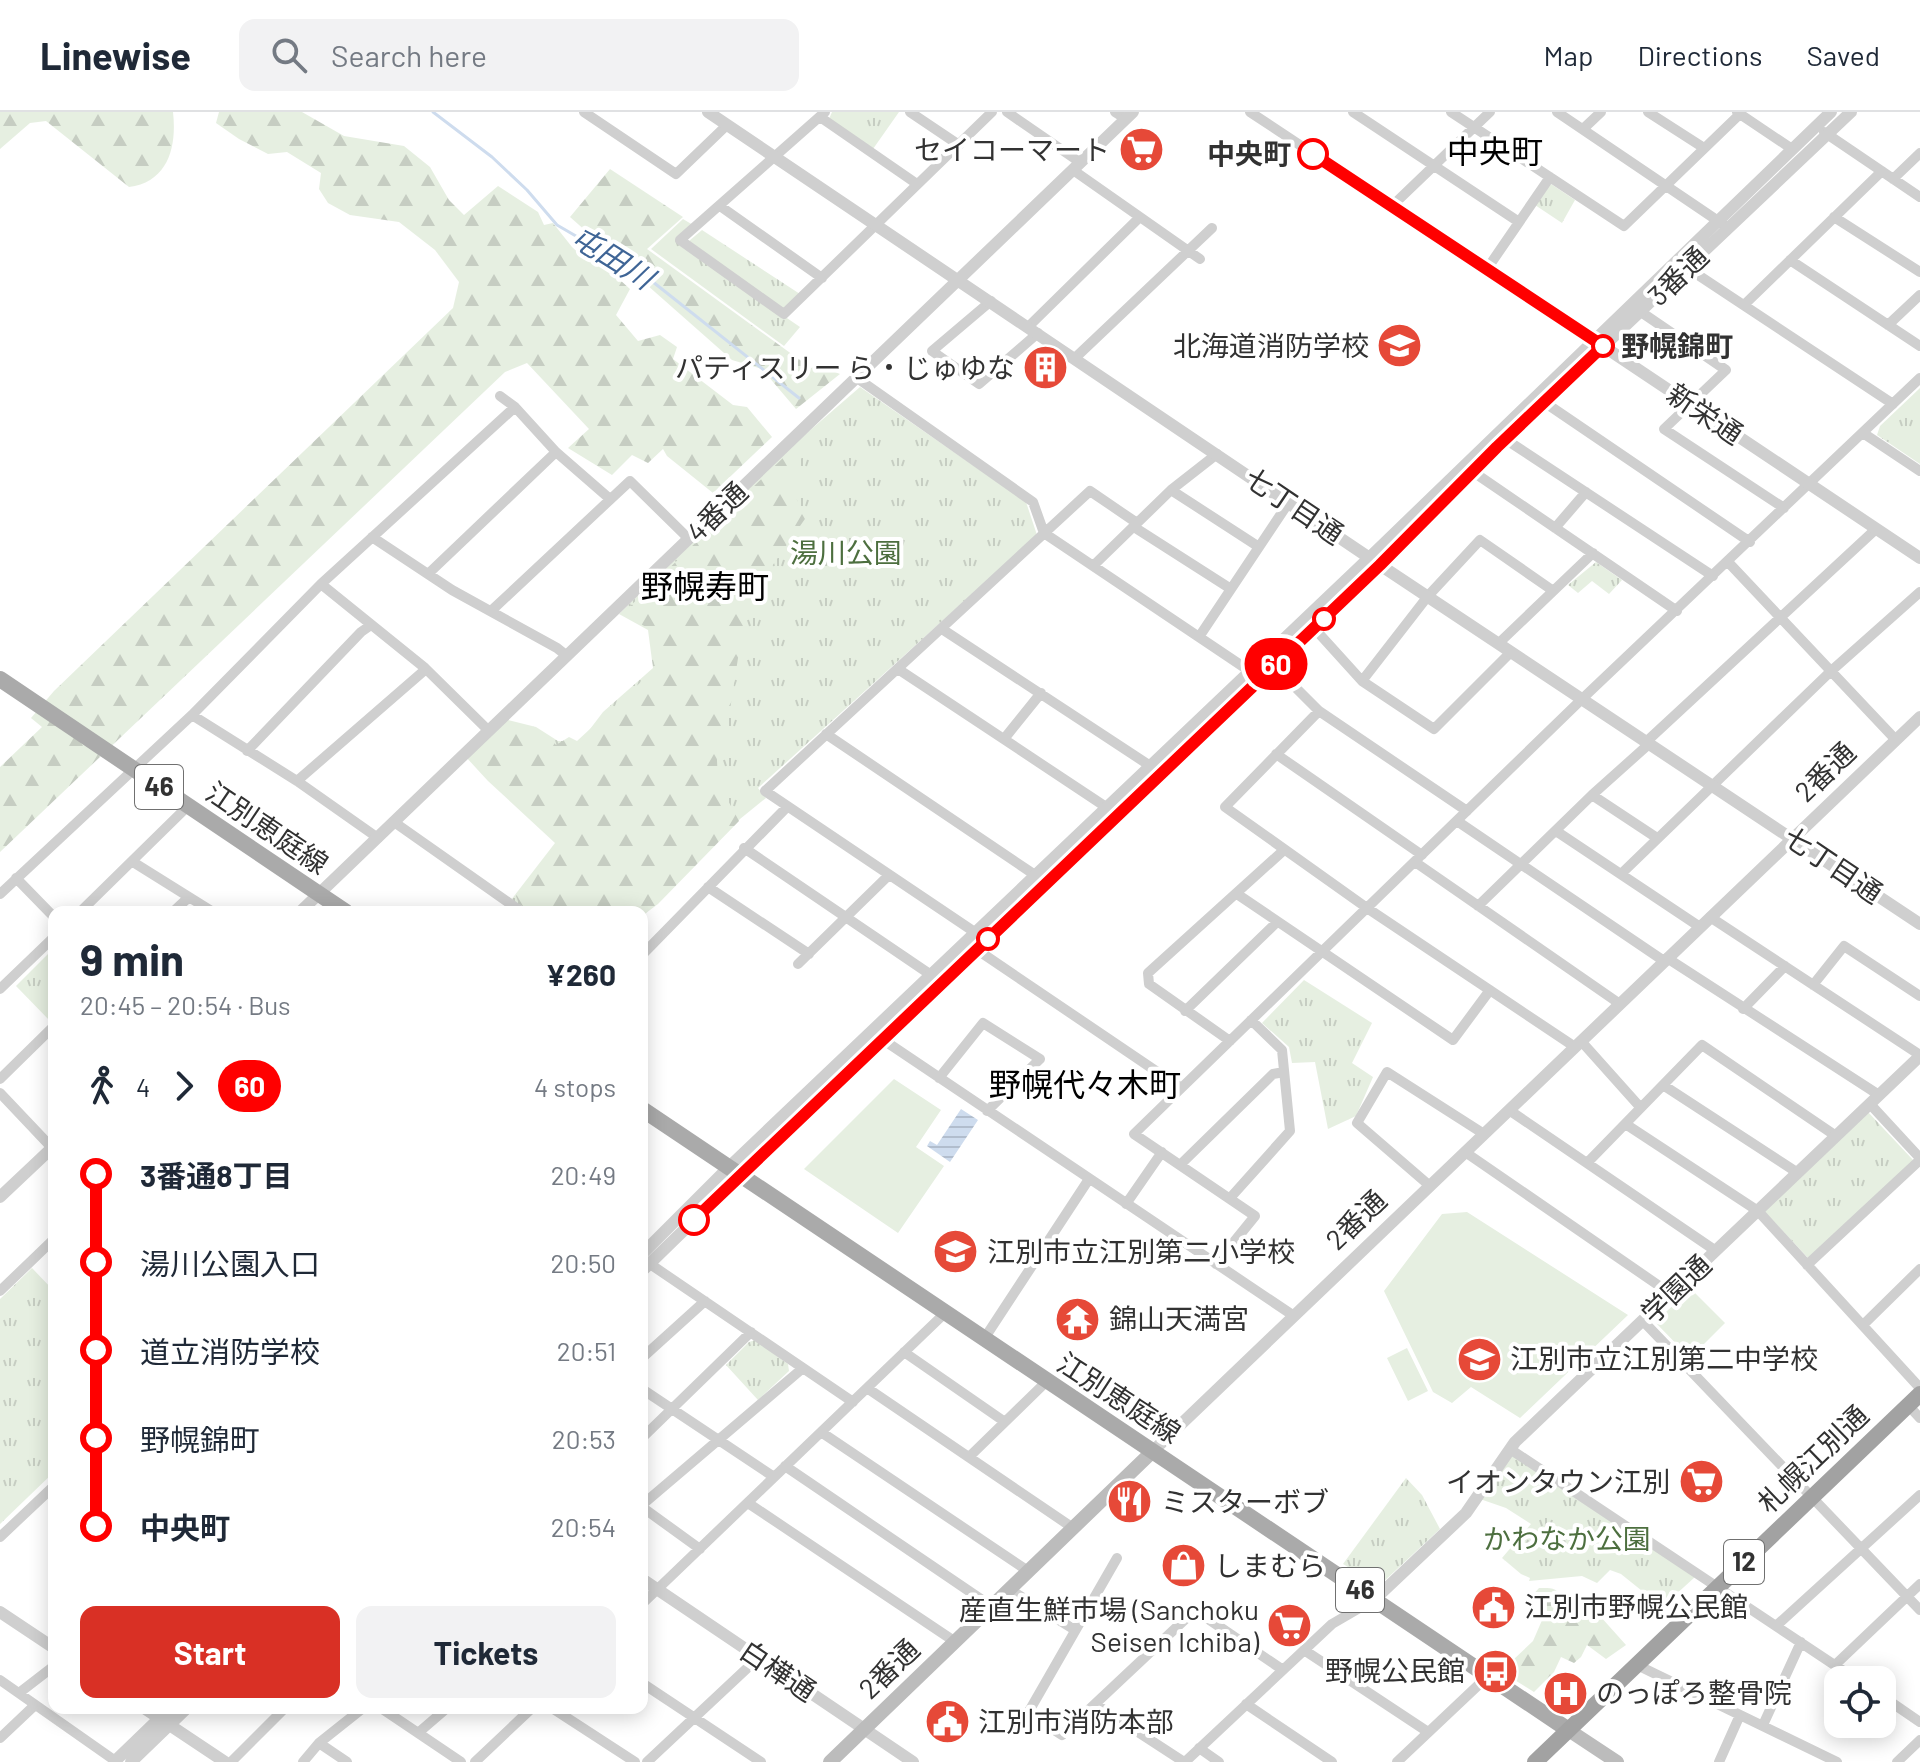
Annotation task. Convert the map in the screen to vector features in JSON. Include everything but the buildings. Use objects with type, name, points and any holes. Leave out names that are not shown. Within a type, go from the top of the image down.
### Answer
[{"type":"highway","name":"札幌江別通","points":[[1535,1762],[1916,1396]]},
{"type":"main road","name":"江別恵庭線","points":[[0,679],[337,906]]},
{"type":"main road","name":"江別恵庭線","points":[[648,1113],[1567,1729]]},
{"type":"main road","name":"2番通","points":[[830,1762],[1153,1451]]},
{"type":"main road","points":[[1567,1729],[1617,1762]]},
{"type":"street","points":[[584,112],[676,174],[727,125]]},
{"type":"street","name":"七丁目通","points":[[708,112],[1920,924]]},
{"type":"street","points":[[910,112],[959,145]]},
{"type":"street","points":[[917,184],[822,115],[680,240],[784,314],[992,112]]},
{"type":"street","points":[[1007,112],[1140,217],[1200,259]]},
{"type":"street","name":"新栄通","points":[[1250,112],[1920,558]]},
{"type":"street","points":[[1353,112],[1519,222]]},
{"type":"street","points":[[1451,112],[1624,226],[1738,113],[1792,149]]},
{"type":"street","points":[[1392,206],[1490,112]]},
{"type":"street","points":[[1557,112],[1723,224]]},
{"type":"street","points":[[1583,129],[1601,112]]},
{"type":"street","points":[[1648,112],[1704,148]]},
{"type":"street","name":"3番通","points":[[1468,469],[1544,402],[1598,343],[1641,312],[1686,267],[1792,149],[1831,112]]},
{"type":"street","name":"3番通","points":[[648,1253],[936,979],[981,946],[1155,769],[1723,224],[1851,112]]},
{"type":"street","name":"4番通","points":[[306,906],[1077,166],[1125,114]]},
{"type":"street","points":[[1816,126],[1920,197]]},
{"type":"street","points":[[1893,179],[1920,153]]},
{"type":"street","points":[[1744,305],[1882,171]]},
{"type":"street","points":[[1487,269],[1550,177]]},
{"type":"street","points":[[720,206],[822,278]]},
{"type":"street","points":[[991,301],[932,351],[979,384],[1140,217]]},
{"type":"street","points":[[1834,217],[1920,272]]},
{"type":"street","points":[[1075,358],[1212,228]]},
{"type":"street","points":[[1790,260],[1920,346]]},
{"type":"street","points":[[1686,267],[1893,404]]},
{"type":"street","points":[[1888,325],[1920,295]]},
{"type":"street","points":[[1641,312],[1726,370],[1664,429],[1784,508]]},
{"type":"street","points":[[857,378],[1033,502],[1044,533],[1255,675]]},
{"type":"street","points":[[1216,1264],[1255,1216],[1134,1134],[1582,699],[1920,378]]},
{"type":"street","points":[[500,396],[515,407],[556,452],[610,499]]},
{"type":"street","points":[[1544,402],[1750,542]]},
{"type":"street","points":[[0,894],[192,715],[321,584],[515,407]]},
{"type":"street","points":[[1863,433],[1920,471]]},
{"type":"street","points":[[1505,439],[1713,576]]},
{"type":"street","points":[[428,574],[556,452]]},
{"type":"street","points":[[1094,565],[1171,490],[1217,454]]},
{"type":"street","points":[[1468,469],[1677,611]]},
{"type":"street","points":[[491,611],[630,481],[689,539]]},
{"type":"street","points":[[1171,490],[1259,547]]},
{"type":"street","points":[[1181,1088],[765,791],[1090,491],[1231,589]]},
{"type":"street","points":[[1555,528],[1586,492]]},
{"type":"street","points":[[1199,637],[1289,502]]},
{"type":"street","points":[[1478,906],[1876,529]]},
{"type":"street","points":[[372,537],[428,574],[567,656]]},
{"type":"street","points":[[1362,681],[1428,596],[1480,540],[1552,590]]},
{"type":"street","points":[[1500,642],[1593,553]]},
{"type":"street","name":"3番通","points":[[1255,675],[1274,666],[1314,628],[1375,561]]},
{"type":"street","points":[[1728,562],[1896,740]]},
{"type":"street","points":[[321,584],[426,669],[489,731]]},
{"type":"street","points":[[1621,874],[1830,672],[1920,592]]},
{"type":"street","points":[[247,751],[371,625]]},
{"type":"street","points":[[1314,628],[1362,681],[1434,729],[1511,652]]},
{"type":"street","points":[[942,629],[1155,769]]},
{"type":"street","points":[[1274,666],[1319,711],[1467,811]]},
{"type":"street","points":[[297,781],[426,669]]},
{"type":"street","points":[[898,669],[1106,807]]},
{"type":"street","points":[[1004,739],[1041,693]]},
{"type":"street","points":[[1319,711],[1225,807],[1367,908],[1578,1044],[1640,1107]]},
{"type":"street","points":[[192,715],[297,781],[378,838]]},
{"type":"street","name":"2番通","points":[[1153,1451],[1920,717]]},
{"type":"street","points":[[826,734],[1035,875]]},
{"type":"street","points":[[1276,754],[1478,906],[1620,1004]]},
{"type":"street","name":"3番通","points":[[936,979],[970,936],[1106,807],[1155,769]]},
{"type":"street","points":[[1592,795],[1657,838]]},
{"type":"street","points":[[86,906],[188,806]]},
{"type":"street","points":[[648,949],[787,807]]},
{"type":"street","points":[[1457,821],[1743,1009],[1874,1100],[1920,1159],[1807,1265]]},
{"type":"street","points":[[394,822],[513,906]]},
{"type":"street","points":[[1556,831],[1700,927]]},
{"type":"street","points":[[744,848],[936,979]]},
{"type":"street","points":[[1230,1041],[1149,984],[1148,973],[1284,850]]},
{"type":"street","points":[[133,862],[203,906]]},
{"type":"street","points":[[798,964],[888,876]]},
{"type":"street","points":[[16,878],[48,911]]},
{"type":"street","points":[[708,887],[809,954]]},
{"type":"street","points":[[1237,894],[1453,1040],[1490,990]]},
{"type":"street","points":[[179,906],[189,897]]},
{"type":"street","points":[[1710,917],[1918,1060]]},
{"type":"street","points":[[1185,1011],[1277,922]]},
{"type":"street","points":[[0,989],[48,943]]},
{"type":"street","points":[[1813,985],[1844,946],[1920,996]]},
{"type":"street","points":[[1743,1009],[1785,966]]},
{"type":"street","points":[[1231,1197],[1290,1131],[1282,1050],[1251,1020]]},
{"type":"street","points":[[939,1078],[983,1023],[1040,1059],[987,1111]]},
{"type":"street","points":[[0,1079],[48,1032]]},
{"type":"street","points":[[876,1035],[1294,1316]]},
{"type":"street","points":[[1587,1163],[1702,1045],[1836,1136]]},
{"type":"street","name":"学園通","points":[[1375,1599],[1466,1513],[1510,1449],[1918,1060]]},
{"type":"street","points":[[1181,1164],[1273,1074],[1284,1072]]},
{"type":"street","points":[[1430,1186],[1357,1123],[1387,1072],[1484,1134]]},
{"type":"street","points":[[1663,1085],[1798,1173]]},
{"type":"street","points":[[0,1093],[48,1143]]},
{"type":"street","points":[[1509,1110],[1716,1251]]},
{"type":"street","points":[[1627,1125],[1758,1211],[1863,1325],[1916,1396],[1920,1418]]},
{"type":"street","points":[[1126,1204],[1162,1152]]},
{"type":"street","points":[[1465,1152],[1671,1294]]},
{"type":"street","points":[[0,1197],[48,1153]]},
{"type":"street","points":[[984,1339],[1089,1179]]},
{"type":"street","points":[[0,1291],[48,1246]]},
{"type":"street","points":[[648,1258],[853,1402]]},
{"type":"street","points":[[1863,1325],[1920,1269]]},
{"type":"street","points":[[648,1353],[705,1301]]},
{"type":"street","points":[[648,1598],[944,1314]]},
{"type":"street","points":[[1643,1321],[1920,1610]]},
{"type":"street","points":[[648,1432],[751,1332]]},
{"type":"street","points":[[904,1352],[1005,1422]]},
{"type":"street","points":[[648,1501],[803,1368]]},
{"type":"street","points":[[969,1457],[1047,1381]]},
{"type":"street","points":[[867,1388],[1073,1528]]},
{"type":"street","points":[[648,1393],[774,1477]]},
{"type":"street","points":[[821,1432],[1028,1571]]},
{"type":"street","points":[[1510,1449],[1835,1665],[1920,1584]]},
{"type":"street","points":[[785,1466],[991,1606]]},
{"type":"street","points":[[0,1537],[48,1492]]},
{"type":"street","points":[[1776,1626],[1920,1495]]},
{"type":"street","points":[[748,1503],[954,1641]]},
{"type":"street","points":[[648,1510],[700,1549]]},
{"type":"street","points":[[1117,1558],[1028,1713],[1062,1735],[1195,1610],[1283,1670]]},
{"type":"street","name":"白樺通","points":[[648,1583],[913,1762]]},
{"type":"street","points":[[1009,1589],[1075,1630]]},
{"type":"street","points":[[1095,1704],[1184,1762],[1332,1624],[1375,1599]]},
{"type":"street","points":[[0,1612],[48,1644]]},
{"type":"street","points":[[1763,1725],[1801,1642]]},
{"type":"street","points":[[1304,1650],[1428,1732]]},
{"type":"street","points":[[647,1762],[758,1658]]},
{"type":"street","points":[[1637,1665],[1837,1762]]},
{"type":"street","points":[[19,1693],[48,1671]]},
{"type":"street","points":[[1397,1762],[1489,1675]]},
{"type":"street","points":[[0,1680],[116,1762],[178,1714]]},
{"type":"street","points":[[648,1687],[761,1762]]},
{"type":"street","points":[[1246,1704],[1332,1762]]},
{"type":"street","points":[[0,1738],[35,1705]]},
{"type":"street","points":[[1896,1706],[1920,1722]]},
{"type":"street","points":[[153,1714],[228,1762],[279,1714]]},
{"type":"street","points":[[131,1762],[165,1722],[168,1714]]},
{"type":"street","points":[[303,1762],[319,1743],[355,1714]]},
{"type":"street","points":[[390,1714],[461,1762]]},
{"type":"street","points":[[418,1733],[440,1714]]},
{"type":"street","points":[[475,1762],[526,1714]]},
{"type":"street","points":[[561,1714],[635,1762]]},
{"type":"street","points":[[1719,1762],[1740,1715]]},
{"type":"street","points":[[1897,1762],[1920,1740]]},
{"type":"street","points":[[319,1743],[347,1762]]},
{"type":"street","points":[[1199,1748],[1219,1762]]},
{"type":"green space","points":[[0,112],[173,112],[171,150],[167,161],[153,178],[129,187],[46,121],[30,123],[0,149]]},
{"type":"green space","points":[[219,112],[302,112],[344,136],[404,146],[430,167],[449,200],[464,215],[498,186],[538,212],[544,225],[553,223],[585,259],[609,270],[630,289],[616,315],[638,341],[660,335],[677,347],[673,359],[733,405],[747,407],[772,437],[713,493],[667,456],[663,449],[648,463],[632,455],[612,475],[568,448],[589,429],[527,363],[505,372],[0,852],[0,767],[42,727],[31,718],[54,691],[453,308],[459,282],[435,250],[399,222],[350,215],[328,203],[319,189],[321,173],[287,152],[268,154],[239,139],[216,123]]},
{"type":"green space","points":[[832,112],[899,112],[873,149],[829,119]]},
{"type":"green space","points":[[610,169],[683,217],[647,249],[811,368],[818,365],[840,374],[796,409],[762,369],[732,360],[570,217]]},
{"type":"green space","points":[[1551,184],[1575,200],[1562,223],[1535,205]]},
{"type":"green space","points":[[683,219],[693,225],[676,242],[800,327],[784,346],[651,249]]},
{"type":"green space","points":[[702,230],[800,294],[783,309],[689,241]]},
{"type":"green space","name":"湯川公園","points":[[860,387],[1026,502],[1037,535],[758,788],[766,798],[740,819],[648,911],[648,906],[520,906],[511,900],[555,843],[465,756],[504,719],[536,727],[558,741],[581,741],[603,712],[653,668],[648,630],[619,614],[785,452]]},
{"type":"green space","points":[[1920,388],[1920,464],[1877,435],[1880,426]]},
{"type":"green space","points":[[802,456],[792,492],[807,516],[756,589],[745,613],[727,729],[716,739],[718,782],[739,821],[648,912],[648,906],[522,906],[516,896],[549,855],[558,857],[562,844],[492,783],[495,776],[467,752],[500,720],[526,733],[536,729],[556,745],[569,737],[577,741],[655,669],[650,629],[622,614],[784,457]]},
{"type":"green space","points":[[1596,562],[1622,580],[1609,594],[1592,581],[1578,593],[1568,585]]},
{"type":"green space","points":[[48,954],[48,1019],[16,986]]},
{"type":"green space","points":[[1304,980],[1372,1023],[1352,1063],[1373,1077],[1356,1116],[1328,1129],[1315,1062],[1292,1063],[1289,1047],[1262,1023]]},
{"type":"green space","points":[[894,1079],[941,1110],[916,1147],[944,1166],[898,1233],[804,1169]]},
{"type":"green space","points":[[1868,1112],[1914,1161],[1809,1259],[1763,1210]]},
{"type":"green space","points":[[1467,1212],[1628,1315],[1520,1418],[1471,1387],[1452,1403],[1433,1392],[1384,1291],[1442,1214]]},
{"type":"green space","points":[[32,1268],[48,1285],[48,1478],[0,1524],[0,1299]]},
{"type":"green space","points":[[1691,1289],[1725,1323],[1690,1358],[1655,1322]]},
{"type":"green space","points":[[755,1340],[788,1364],[789,1371],[758,1400],[726,1365],[749,1342]]},
{"type":"green space","points":[[1407,1348],[1428,1391],[1408,1401],[1387,1358]]},
{"type":"green space","name":"かわなか公園","points":[[1513,1454],[1695,1577],[1662,1607],[1621,1574],[1610,1570],[1597,1583],[1582,1576],[1529,1581],[1530,1578],[1502,1558],[1531,1524],[1506,1508],[1480,1499]]},
{"type":"green space","points":[[1406,1478],[1422,1495],[1440,1529],[1379,1586],[1343,1564]]},
{"type":"green space","points":[[1539,1588],[1554,1589],[1563,1600],[1600,1616],[1626,1645],[1606,1659],[1587,1645],[1574,1663],[1561,1657],[1554,1672],[1534,1692],[1505,1674],[1513,1660],[1533,1641],[1546,1611],[1531,1597]]},
{"type":"water","points":[[961,1109],[978,1120],[950,1162],[927,1146],[930,1141],[937,1145]]},
{"type":"waterway","name":"屯田川","points":[[433,112],[492,157],[527,190],[557,225],[648,278],[799,398]]},
{"type":"bus line","name":"60","points":[[694,1220],[880,1039],[1380,565],[1603,346],[1313,154]]},
{"type":"place","name":"セイコーマート","points":[[1141,150]]},
{"type":"place","name":"中央町","points":[[1313,154]]},
{"type":"place","name":"北海道消防学校","points":[[1400,346]]},
{"type":"place","name":"野幌錦町","points":[[1603,346]]},
{"type":"place","name":"パティスリー ら・じゅゆな","points":[[1046,368]]},
{"type":"place","name":"江別市立江別第二小学校","points":[[956,1252]]},
{"type":"place","name":"錦山天満宮","points":[[1078,1319]]},
{"type":"place","name":"江別市立江別第二中学校","points":[[1479,1359]]},
{"type":"place","name":"イオンタウン江別","points":[[1701,1482]]},
{"type":"place","name":"ミスターボブ","points":[[1130,1502]]},
{"type":"place","name":"しまむら","points":[[1183,1566]]},
{"type":"place","name":"江別市野幌公民館","points":[[1493,1607]]},
{"type":"place","name":"産直生鮮市場 (Sanchoku Seisen Ichiba)","points":[[1290,1626]]},
{"type":"place","name":"野幌公民館","points":[[1496,1671]]},
{"type":"place","name":"のっぽろ整骨院","points":[[1565,1693]]},
{"type":"place","name":"江別市消防本部","points":[[947,1722]]},
{"type":"district","name":"中央町","points":[[1495,152]]},
{"type":"district","name":"野幌寿町","points":[[705,587]]},
{"type":"district","name":"野幌代々木町","points":[[1085,1085]]}]
